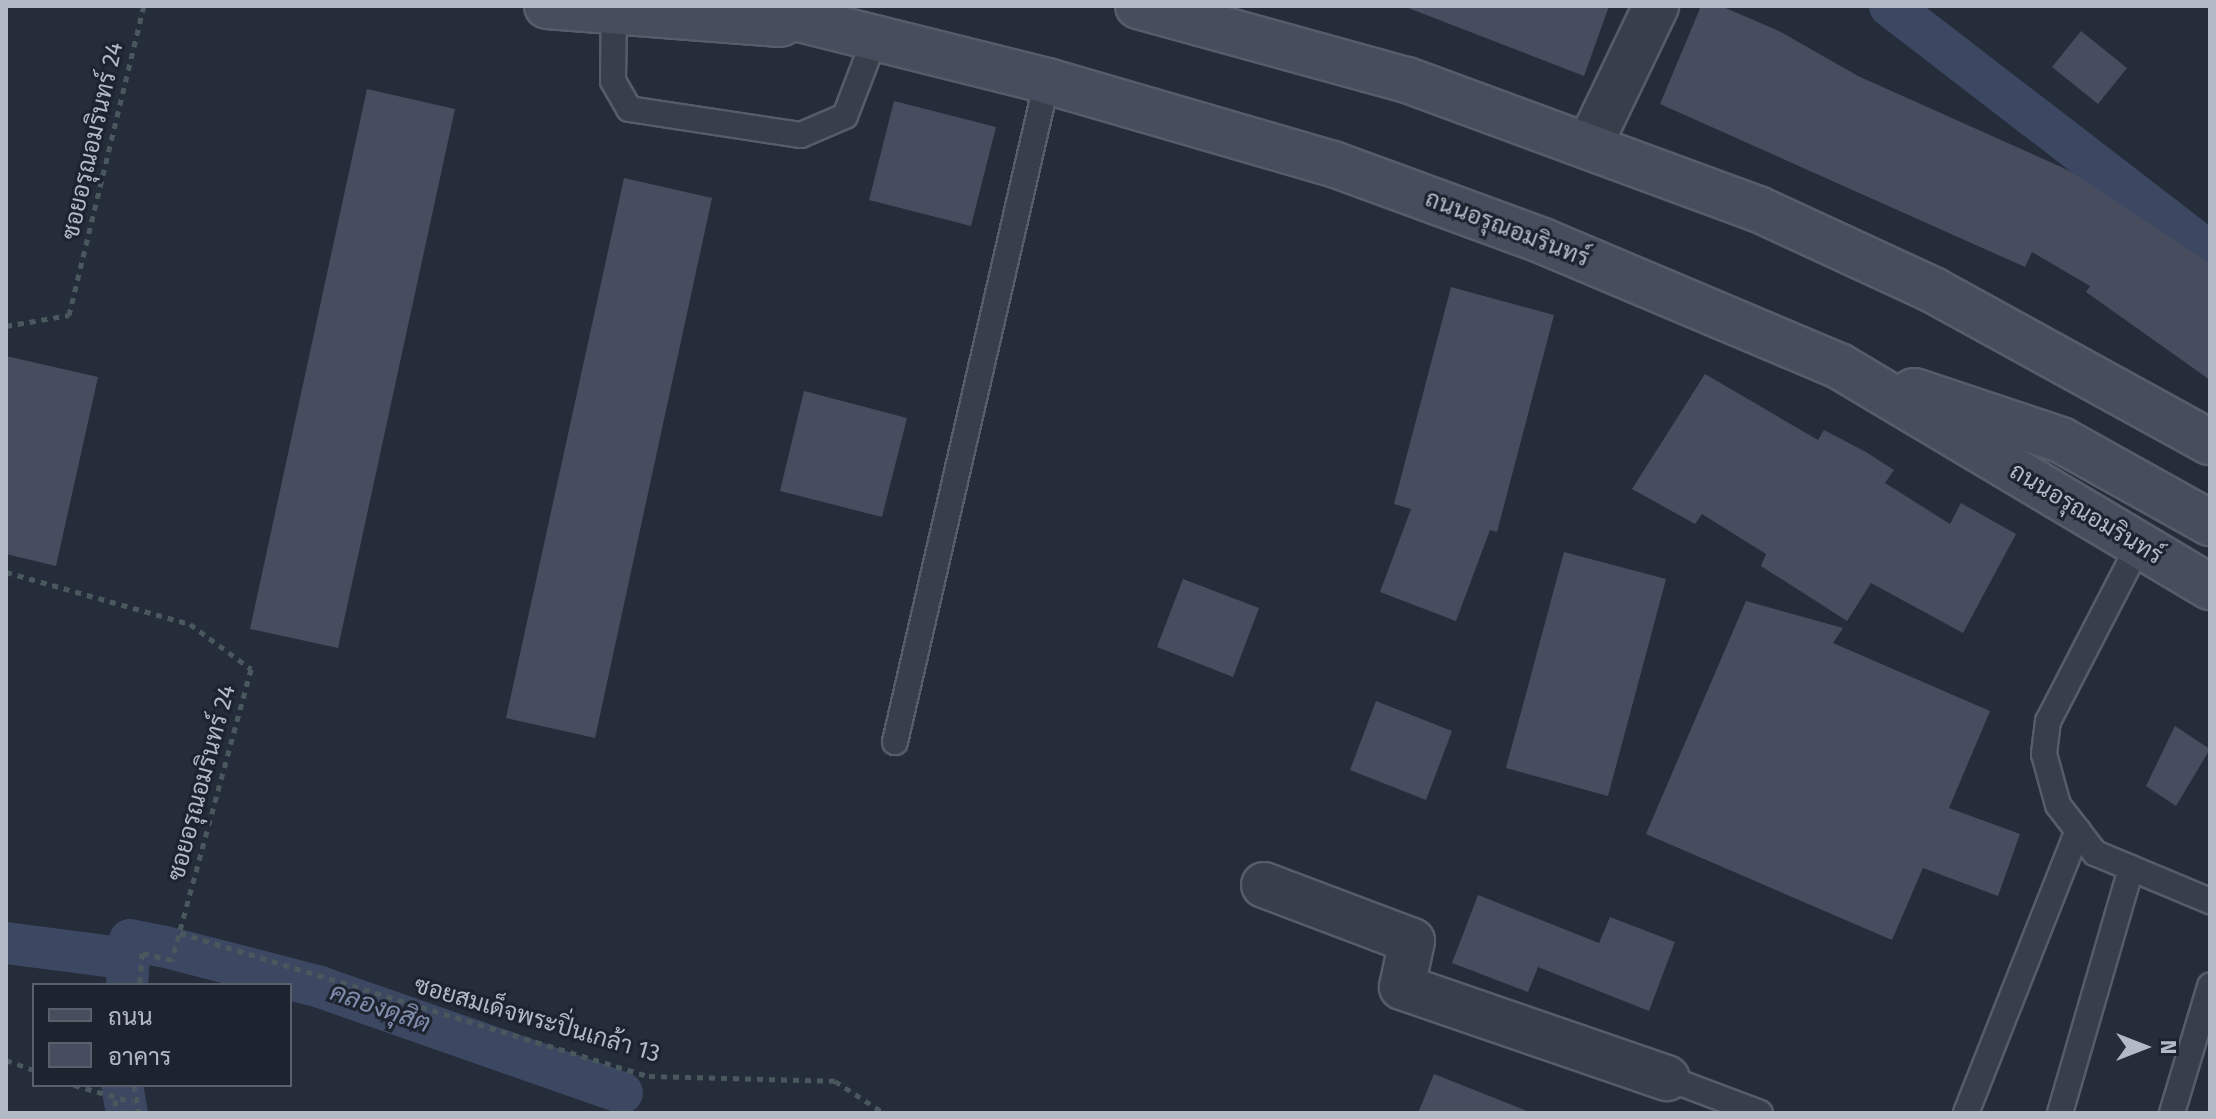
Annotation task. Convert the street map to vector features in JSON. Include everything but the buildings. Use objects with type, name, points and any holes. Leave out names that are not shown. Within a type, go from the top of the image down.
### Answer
[{"type":"main road","points":[[547,6],[861,34]]},
{"type":"main road","name":"ถนนอรุณอมรินทร์","points":[[747,6],[1047,81],[1333,164],[1558,247],[1839,366],[2210,587]]},
{"type":"main road","points":[[1138,6],[1407,80],[1590,144],[1758,209],[1933,290],[2210,442]]},
{"type":"main road","points":[[1839,366],[2061,440],[2210,523]]},
{"type":"street","points":[[1590,144],[1656,6]]},
{"type":"street","points":[[1264,885],[1412,941],[1402,987],[1667,1078]]},
{"type":"lane","points":[[614,10],[613,81],[629,109],[801,135],[845,116],[861,34]]},
{"type":"lane","points":[[895,742],[1047,81]]},
{"type":"lane","points":[[2139,545],[2048,721],[2044,754],[2058,805],[2095,853],[2210,901]]},
{"type":"lane","points":[[1966,1113],[2078,830]]},
{"type":"lane","points":[[2060,1113],[2131,868]]},
{"type":"lane","points":[[2172,1113],[2210,986]]},
{"type":"lane","points":[[1667,1078],[1760,1113]]},
{"type":"path","name":"ซอยอรุณอมรินทร์ 24","points":[[6,326],[69,315],[144,6]]},
{"type":"path","name":"ซอยอรุณอมรินทร์ 24","points":[[6,572],[190,624],[251,669],[180,933]]},
{"type":"path","points":[[140,983],[142,953],[172,960],[180,933]]},
{"type":"path","name":"ซอยสมเด็จพระปิ่นเกล้า 13","points":[[180,933],[649,1076],[835,1081],[884,1113]]},
{"type":"path","points":[[6,1060],[32,1069]]},
{"type":"path","points":[[79,1087],[115,1100],[133,1102]]},
{"type":"path","points":[[134,1087],[133,1102],[139,1113]]},
{"type":"path","points":[[115,1100],[117,1113]]},
{"type":"waterway","points":[[1890,6],[2210,252]]},
{"type":"waterway","name":"คลองดุสิต","points":[[127,983],[130,940],[162,946],[320,987],[622,1093]]},
{"type":"waterway","points":[[6,943],[129,959]]},
{"type":"waterway","name":"คลองดุสิต","points":[[122,1087],[127,1113]]}]
